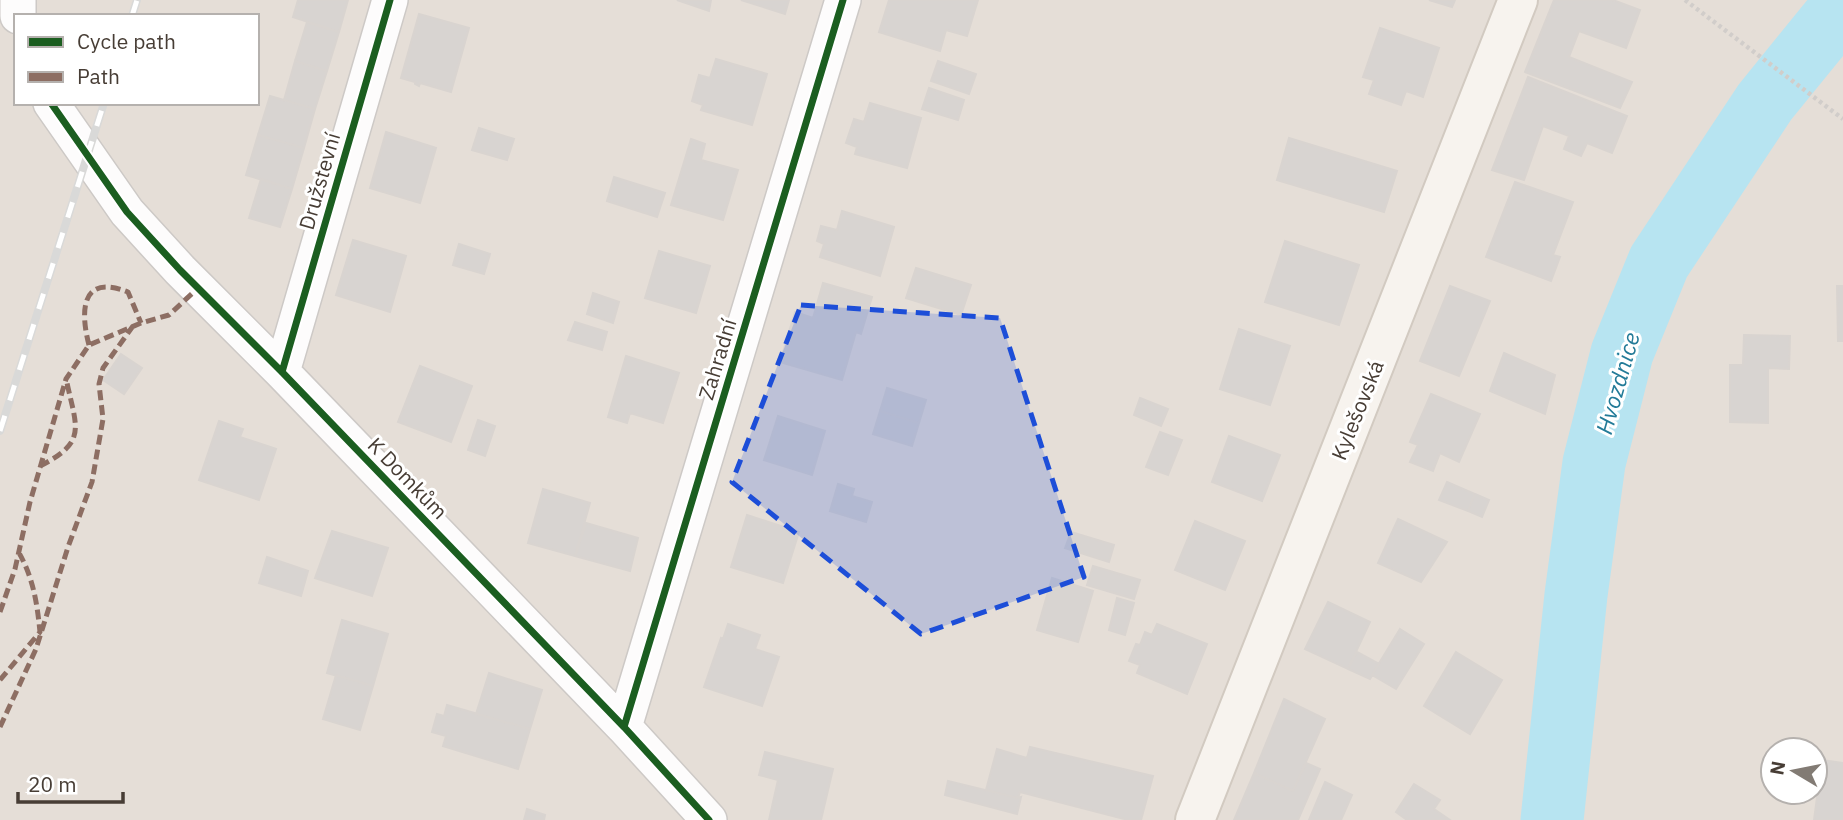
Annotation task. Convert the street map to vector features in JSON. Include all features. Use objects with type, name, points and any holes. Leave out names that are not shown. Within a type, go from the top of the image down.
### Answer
[{"type":"main road","name":"Kylešovská","points":[[1195,820],[1518,0]]},
{"type":"street","name":"Družstevní","points":[[282,372],[390,0]]},
{"type":"street","name":"Zahradní","points":[[624,727],[843,0]]},
{"type":"street","name":"K Domkům","points":[[52,105],[127,212],[180,270],[624,727],[709,820]]},
{"type":"path","points":[[1685,0],[1843,119]]},
{"type":"highlighted area","points":[[801,305],[1000,318],[1084,577],[921,634],[732,482]]},
{"type":"shaded area","points":[[0,0],[1843,0],[1843,820],[0,820]]},
{"type":"building","points":[[298,0],[348,0],[339,32],[293,17]]},
{"type":"building","points":[[677,0],[711,0],[709,11]]},
{"type":"building","points":[[741,0],[789,0],[785,14]]},
{"type":"building","points":[[889,0],[978,0],[967,36],[946,30],[940,51],[879,32]]},
{"type":"building","points":[[1429,0],[1455,0],[1452,7]]},
{"type":"building","points":[[1554,0],[1613,0],[1640,10],[1626,48],[1579,31],[1569,57],[1632,82],[1620,108],[1525,72]]},
{"type":"building","points":[[419,14],[469,28],[451,92],[420,83],[419,86],[401,78]]},
{"type":"building","points":[[307,22],[339,32],[327,71],[295,61]]},
{"type":"building","points":[[1380,28],[1439,48],[1423,97],[1406,91],[1401,105],[1369,94],[1374,80],[1363,77]]},
{"type":"building","points":[[716,59],[767,74],[752,125],[701,110],[703,105],[692,101],[699,75],[710,78]]},
{"type":"building","points":[[295,61],[327,71],[315,109],[284,100]]},
{"type":"building","points":[[938,61],[976,74],[969,94],[931,81]]},
{"type":"building","points":[[1528,77],[1627,116],[1612,153],[1587,143],[1581,156],[1564,149],[1569,136],[1543,126],[1524,180],[1492,170]]},
{"type":"building","points":[[929,88],[964,100],[958,120],[922,109]]},
{"type":"building","points":[[270,96],[315,109],[304,148],[258,135]]},
{"type":"building","points":[[870,103],[921,118],[907,168],[855,154],[857,147],[846,143],[854,119],[864,122]]},
{"type":"building","points":[[479,128],[514,139],[507,160],[472,150]]},
{"type":"building","points":[[386,132],[436,148],[420,203],[370,188]]},
{"type":"building","points":[[258,135],[304,148],[292,189],[246,175]]},
{"type":"building","points":[[1289,138],[1397,171],[1384,212],[1277,180]]},
{"type":"building","points":[[691,139],[705,144],[701,160],[738,170],[723,220],[671,205]]},
{"type":"building","points":[[614,177],[665,193],[657,217],[607,201]]},
{"type":"building","points":[[261,179],[292,189],[280,227],[249,218]]},
{"type":"building","points":[[1515,182],[1573,202],[1553,255],[1560,257],[1551,281],[1486,257]]},
{"type":"building","points":[[842,211],[894,227],[880,276],[820,257],[824,244],[817,241],[821,226],[837,230]]},
{"type":"building","points":[[353,240],[406,256],[390,312],[336,295]]},
{"type":"building","points":[[1285,241],[1359,265],[1339,325],[1265,302]]},
{"type":"building","points":[[459,244],[490,254],[484,274],[453,265]]},
{"type":"building","points":[[659,251],[710,266],[696,313],[645,298]]},
{"type":"building","points":[[916,268],[971,285],[961,315],[906,298]]},
{"type":"building","points":[[823,283],[872,297],[861,334],[856,332],[842,380],[780,362],[795,312],[813,318]]},
{"type":"building","points":[[1450,286],[1490,301],[1459,376],[1420,361]]},
{"type":"building","points":[[1837,286],[1843,286],[1843,341],[1838,341]]},
{"type":"building","points":[[593,293],[619,302],[613,323],[587,314]]},
{"type":"building","points":[[575,322],[607,332],[602,350],[568,340]]},
{"type":"building","points":[[1239,329],[1290,346],[1270,405],[1220,389]]},
{"type":"building","points":[[1744,335],[1790,336],[1789,369],[1768,368],[1768,423],[1730,422],[1730,365],[1743,365]]},
{"type":"building","points":[[1504,353],[1555,375],[1545,414],[1490,391]]},
{"type":"building","points":[[121,354],[142,368],[124,394],[103,380]]},
{"type":"building","points":[[626,356],[679,373],[663,423],[630,413],[627,423],[608,417]]},
{"type":"building","points":[[420,366],[472,386],[451,442],[398,422]]},
{"type":"building","points":[[887,388],[926,400],[919,423],[880,411]]},
{"type":"building","points":[[1431,394],[1480,414],[1459,462],[1440,453],[1433,471],[1410,462],[1418,445],[1410,442]]},
{"type":"building","points":[[1140,398],[1168,409],[1161,426],[1134,415]]},
{"type":"building","points":[[880,411],[919,423],[912,446],[873,434]]},
{"type":"building","points":[[778,416],[825,431],[812,475],[764,460]]},
{"type":"building","points":[[478,420],[495,426],[485,456],[468,450]]},
{"type":"building","points":[[219,421],[243,429],[240,437],[276,449],[259,500],[199,480]]},
{"type":"building","points":[[1160,432],[1182,440],[1168,475],[1146,467]]},
{"type":"building","points":[[1229,436],[1280,455],[1262,501],[1212,482]]},
{"type":"building","points":[[1447,482],[1475,494],[1468,511],[1439,500]]},
{"type":"building","points":[[838,484],[854,489],[852,496],[872,502],[866,522],[830,511]]},
{"type":"building","points":[[543,489],[590,503],[575,556],[528,543]]},
{"type":"building","points":[[1475,494],[1489,500],[1482,517],[1468,511]]},
{"type":"building","points":[[747,515],[799,532],[783,583],[731,567]]},
{"type":"building","points":[[1398,519],[1447,542],[1421,582],[1378,563]]},
{"type":"building","points":[[1195,521],[1245,541],[1225,590],[1175,570]]},
{"type":"building","points":[[586,523],[638,538],[630,571],[575,556]]},
{"type":"building","points":[[332,531],[388,548],[372,596],[315,578]]},
{"type":"building","points":[[1071,532],[1114,545],[1109,562],[1065,548]]},
{"type":"building","points":[[267,557],[308,571],[301,596],[259,583]]},
{"type":"building","points":[[1093,566],[1140,580],[1134,599],[1087,585]]},
{"type":"building","points":[[1052,578],[1093,591],[1078,642],[1037,630]]},
{"type":"building","points":[[1117,598],[1134,603],[1125,635],[1109,630]]},
{"type":"building","points":[[1328,602],[1370,622],[1348,669],[1305,649]]},
{"type":"building","points":[[342,620],[388,634],[373,686],[327,673]]},
{"type":"building","points":[[728,624],[760,635],[755,649],[779,657],[762,706],[704,687]]},
{"type":"building","points":[[1157,624],[1207,644],[1187,694],[1137,673],[1140,665],[1129,661],[1145,632],[1152,635]]},
{"type":"building","points":[[1400,629],[1424,644],[1396,689],[1372,675]]},
{"type":"building","points":[[1357,652],[1379,664],[1370,679],[1348,669]]},
{"type":"building","points":[[1456,652],[1502,680],[1470,734],[1424,706]]},
{"type":"building","points":[[489,673],[542,690],[530,729],[476,714]]},
{"type":"building","points":[[336,675],[373,686],[360,730],[323,719]]},
{"type":"building","points":[[1284,699],[1325,719],[1293,791],[1254,773]]},
{"type":"building","points":[[447,705],[530,729],[518,769],[443,746],[446,736],[432,732],[437,714],[444,716]]},
{"type":"building","points":[[1030,747],[1153,776],[1141,820],[1128,820],[1020,792],[1018,798],[986,790],[997,749],[1027,758]]},
{"type":"building","points":[[765,752],[833,769],[821,820],[769,820],[778,780],[759,775]]},
{"type":"building","points":[[1829,761],[1843,763],[1843,820],[1814,820],[1816,806],[1829,806]]},
{"type":"building","points":[[1306,763],[1320,769],[1298,820],[1234,820],[1254,773],[1293,791]]},
{"type":"building","points":[[948,781],[1021,797],[1017,814],[945,795]]},
{"type":"building","points":[[1325,782],[1352,795],[1341,820],[1309,820]]},
{"type":"building","points":[[1414,784],[1440,800],[1434,809],[1450,820],[1407,820],[1396,812]]},
{"type":"building","points":[[527,809],[545,815],[544,820],[524,820]]},
{"type":"waterway","name":"Hvozdnice","points":[[1552,820],[1576,595],[1594,463],[1622,353],[1659,262],[1765,102],[1843,6]]},
{"type":"railway","points":[[133,14],[137,0]]},
{"type":"railway","points":[[0,431],[103,105]]},
{"type":"marked path","points":[[89,345],[85,308],[93,291],[101,287],[128,292],[141,323]]},
{"type":"marked path","points":[[0,612],[15,569],[30,502],[66,379],[89,345],[141,323],[169,315],[198,288]]},
{"type":"marked path","points":[[0,727],[36,649],[92,482],[103,419],[99,384],[103,368],[133,326]]},
{"type":"marked path","points":[[40,466],[65,449],[75,433],[74,412],[67,383]]},
{"type":"marked path","points":[[0,680],[40,632],[34,590],[18,551]]},
{"type":"cycle path","points":[[282,372],[390,0]]},
{"type":"cycle path","points":[[624,727],[843,0]]},
{"type":"cycle path","points":[[52,105],[127,212],[180,270],[624,727],[709,820]]}]
